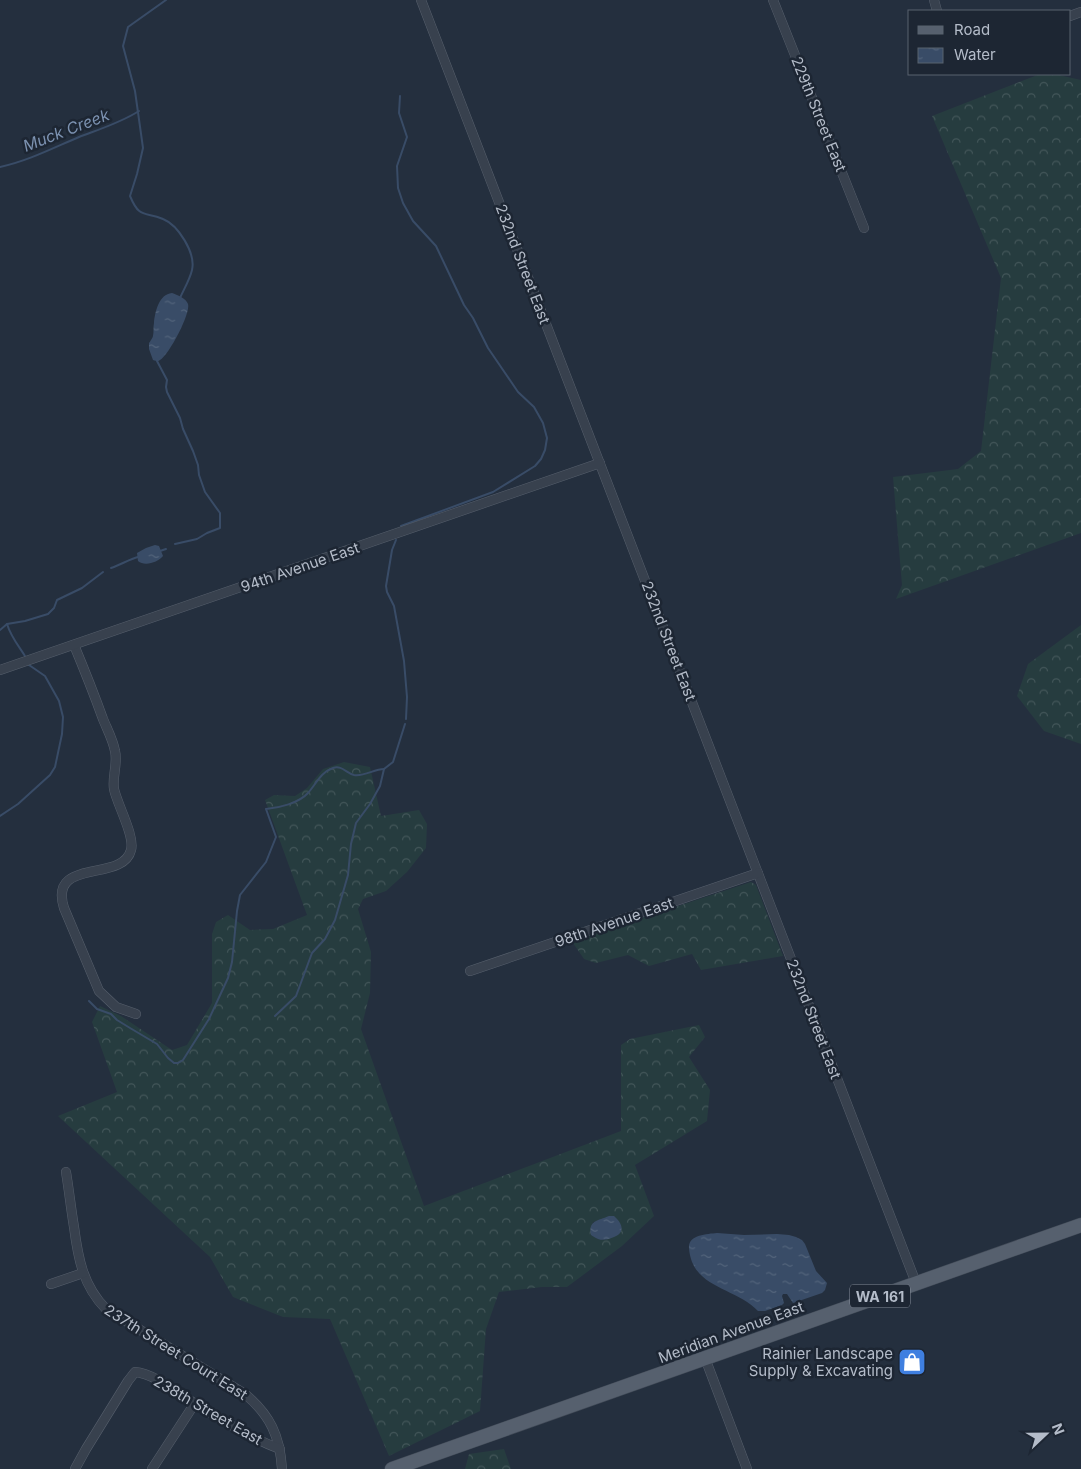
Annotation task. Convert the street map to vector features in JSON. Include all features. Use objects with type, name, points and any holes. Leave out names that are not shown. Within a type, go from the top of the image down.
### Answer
[{"type":"main road","name":"Meridian Avenue East","points":[[392,1469],[1081,1225]]},
{"type":"street","name":"232nd Street East","points":[[421,0],[916,1283]]},
{"type":"street","name":"229th Street East","points":[[773,0],[864,228]]},
{"type":"street","name":"94th Avenue East","points":[[0,670],[600,463]]},
{"type":"street","points":[[74,645],[115,751],[114,789],[132,843],[131,851],[122,862],[80,874],[64,885],[61,896],[64,908],[99,991],[116,1007],[136,1014]]},
{"type":"street","name":"98th Avenue East","points":[[470,972],[758,873]]},
{"type":"street","name":"237th Street Court East","points":[[66,1172],[78,1257],[82,1273],[94,1296],[106,1310],[245,1394],[255,1402],[270,1421],[275,1433],[280,1449],[282,1469]]},
{"type":"street","points":[[51,1284],[82,1273]]},
{"type":"street","points":[[706,1358],[747,1469]]},
{"type":"street","name":"238th Street East","points":[[75,1469],[135,1372],[140,1372],[158,1381],[258,1440],[280,1449]]},
{"type":"street","points":[[152,1469],[195,1404]]},
{"type":"green space","points":[[1037,75],[1058,75],[1081,80],[1081,533],[896,599],[902,585],[893,477],[958,469],[981,451],[1001,278],[932,116]]},
{"type":"green space","points":[[1081,625],[1081,744],[1044,731],[1017,696],[1028,664]]},
{"type":"green space","points":[[344,762],[370,767],[381,816],[419,810],[427,824],[426,848],[407,872],[386,891],[363,899],[358,909],[371,952],[370,993],[361,1029],[424,1206],[621,1131],[621,1045],[630,1039],[699,1025],[705,1037],[689,1057],[710,1090],[707,1121],[635,1165],[654,1216],[622,1246],[567,1287],[542,1287],[499,1292],[486,1329],[480,1411],[389,1456],[330,1319],[283,1317],[233,1297],[210,1257],[58,1116],[117,1092],[92,1022],[100,1006],[121,1016],[172,1050],[187,1045],[212,1003],[212,934],[216,922],[228,915],[250,930],[273,929],[307,915],[265,800],[274,795],[295,796],[307,788],[323,769]],"holes":[[[600,1221],[606,1240],[598,1239],[591,1235],[593,1222]]]},
{"type":"green space","points":[[751,882],[756,885],[783,956],[701,970],[692,954],[649,966],[628,955],[596,963],[584,959],[573,943],[575,940]]},
{"type":"green space","points":[[504,1449],[511,1469],[465,1469],[469,1454]]},
{"type":"water","points":[[172,293],[185,300],[188,304],[188,309],[183,324],[169,350],[160,360],[153,360],[149,343],[153,337],[155,314],[161,300]]},
{"type":"water","points":[[155,545],[159,546],[163,556],[161,558],[148,564],[138,561],[137,553]]},
{"type":"water","points":[[609,1216],[614,1216],[622,1227],[618,1235],[604,1240],[591,1235],[592,1224]]},
{"type":"water","points":[[717,1233],[744,1235],[777,1234],[789,1235],[802,1240],[816,1271],[827,1283],[825,1290],[822,1293],[793,1303],[787,1294],[783,1294],[784,1303],[782,1305],[765,1311],[758,1311],[749,1303],[706,1280],[698,1272],[692,1261],[689,1248],[692,1240],[699,1236]]},
{"type":"waterway","points":[[166,0],[128,27],[123,46],[135,91],[143,148],[130,196],[140,212],[169,222],[180,233],[189,248],[193,263],[192,270],[180,298]]},
{"type":"waterway","points":[[400,96],[399,113],[407,137],[397,166],[398,188],[403,203],[413,221],[436,246],[464,305],[473,318],[488,348],[518,392],[534,407],[543,423],[547,438],[545,450],[535,466],[493,492],[401,526]]},
{"type":"waterway","name":"Muck Creek","points":[[0,167],[40,154],[139,111]]},
{"type":"waterway","points":[[157,359],[167,380],[167,392],[193,451],[205,492],[220,513],[220,528],[197,539],[175,544]]},
{"type":"waterway","points":[[396,540],[392,550],[386,586],[394,606],[404,661],[407,697],[406,719]]},
{"type":"waterway","points":[[160,551],[166,549]]},
{"type":"waterway","points":[[111,568],[138,557]]},
{"type":"waterway","points":[[0,630],[7,624],[48,614],[54,608],[57,600],[82,588],[103,572]]},
{"type":"waterway","points":[[7,624],[25,656]]},
{"type":"waterway","points":[[0,816],[18,804],[50,775],[55,767],[62,734],[63,717],[59,701],[45,676],[29,665]]},
{"type":"waterway","points":[[275,1016],[296,996],[312,953],[325,939],[335,920],[348,875],[351,844],[356,823],[380,786],[384,769],[393,762],[405,724]]},
{"type":"waterway","points":[[89,1001],[97,1009],[111,1014],[117,1020],[157,1044],[174,1063],[183,1060],[209,1019],[228,978],[232,962],[240,895],[266,862],[276,837],[266,809],[283,806],[304,797],[322,775],[333,768],[336,767],[354,775],[384,769]]},
{"type":"place","name":"Rainier Landscape Supply & Excavating","points":[[912,1362]]}]
